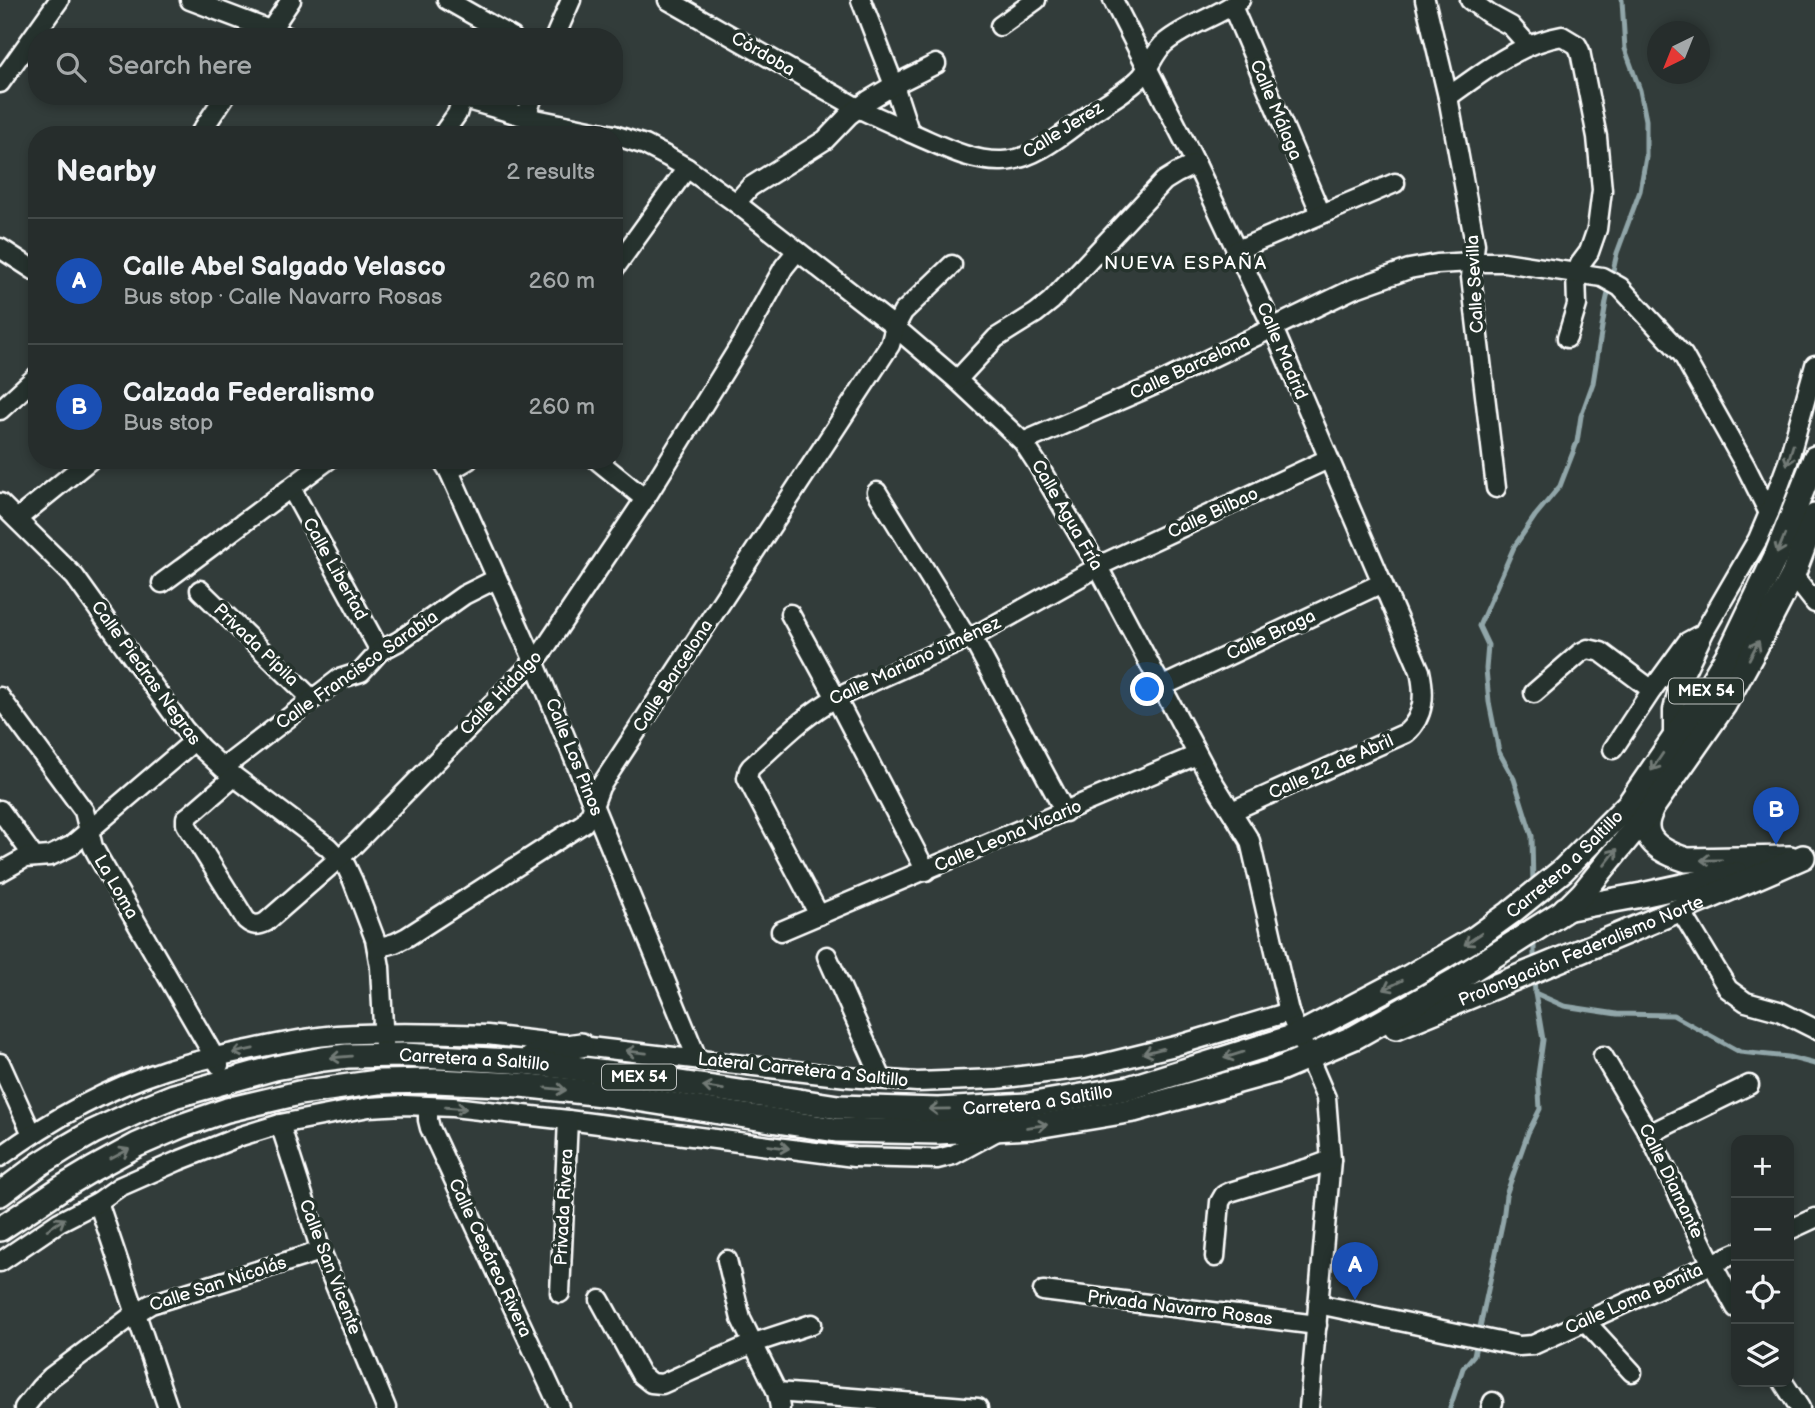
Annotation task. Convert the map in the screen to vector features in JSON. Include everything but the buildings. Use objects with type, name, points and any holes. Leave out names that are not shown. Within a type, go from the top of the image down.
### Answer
[{"type":"main road","name":"Carretera a Saltillo","points":[[0,1194],[58,1153],[119,1119],[174,1096],[275,1068],[384,1044],[431,1056],[525,1062],[614,1073],[838,1107],[938,1110],[1028,1105],[1129,1088],[1299,1035],[1442,959],[1510,913],[1562,871],[1629,804],[1705,693],[1732,648],[1776,556],[1815,457]]},
{"type":"main road","name":"Carretera a Saltillo","points":[[0,1229],[93,1169],[181,1126],[227,1110],[299,1093],[378,1082],[446,1081],[521,1085],[611,1095],[836,1130],[938,1132],[1031,1127],[1134,1110],[1275,1071],[1461,989],[1582,894],[1651,808],[1724,705],[1793,575],[1815,516]]},
{"type":"main road","points":[[1651,808],[1647,825],[1656,845],[1671,855],[1687,860],[1809,856]]},
{"type":"main road","name":"Prolongación Federalismo Norte","points":[[1461,989],[1558,960],[1809,856]]},
{"type":"main road","name":"Prolongación Federalismo Norte","points":[[1510,913],[1555,913],[1717,880],[1809,856]]},
{"type":"main road","points":[[525,1062],[545,1050],[581,1045]]},
{"type":"street","points":[[39,28],[59,0]]},
{"type":"street","points":[[190,0],[256,28]]},
{"type":"street","points":[[271,28],[291,0]]},
{"type":"street","points":[[447,0],[496,28]]},
{"type":"street","points":[[559,28],[570,0]]},
{"type":"street","name":"Córdoba","points":[[668,0],[858,108]]},
{"type":"street","points":[[861,0],[909,131]]},
{"type":"street","points":[[1000,26],[1036,0]]},
{"type":"street","name":"Calle Madrid","points":[[1113,0],[1196,164],[1273,328],[1420,671],[1423,687],[1421,712]]},
{"type":"street","name":"Calle Sevilla","points":[[1425,0],[1448,97],[1475,244],[1471,277],[1496,488]]},
{"type":"street","points":[[1470,0],[1511,26],[1528,45]]},
{"type":"street","name":"Calle Jerez","points":[[858,108],[948,149],[978,158],[1001,161],[1015,159],[1046,144],[1137,81],[1154,55],[1178,33],[1236,3]]},
{"type":"street","name":"Calle Málaga","points":[[1236,3],[1321,214]]},
{"type":"street","points":[[1448,97],[1493,64],[1528,45],[1562,36],[1577,45],[1598,137],[1602,190],[1597,229],[1589,253],[1576,273],[1577,305],[1567,338]]},
{"type":"street","points":[[0,83],[28,44]]},
{"type":"street","points":[[736,203],[750,187],[825,139],[858,108],[894,85],[936,64]]},
{"type":"street","points":[[205,126],[219,105]]},
{"type":"street","points":[[448,126],[457,114],[458,105]]},
{"type":"street","name":"Calle Agua Fría","points":[[485,105],[570,126]]},
{"type":"street","points":[[526,117],[530,105]]},
{"type":"street","name":"Calle Agua Fría","points":[[623,138],[645,145],[687,168],[736,203],[895,327],[1023,442],[1098,567],[1197,755],[1250,841],[1289,1012],[1326,1098],[1331,1160],[1310,1408]]},
{"type":"street","points":[[957,380],[989,343],[1051,302],[1164,181],[1196,164]]},
{"type":"street","points":[[623,248],[687,168]]},
{"type":"street","points":[[1237,250],[1395,183]]},
{"type":"street","points":[[0,248],[28,266]]},
{"type":"street","name":"Calle Hidalgo","points":[[228,773],[186,818],[186,824],[246,920],[260,925],[339,859],[534,661],[645,499],[750,329],[784,267],[797,251]]},
{"type":"street","name":"Calle Barcelona","points":[[1023,442],[1157,384],[1353,289],[1437,264],[1504,262],[1602,277],[1620,286],[1683,355],[1769,513]]},
{"type":"street","name":"Calle Barcelona","points":[[377,948],[407,937],[584,823],[600,787],[890,345],[903,312],[952,265]]},
{"type":"street","points":[[1673,738],[1673,710],[1680,682],[1704,632],[1758,539],[1788,461],[1815,365]]},
{"type":"street","points":[[1,409],[28,384]]},
{"type":"street","name":"Calle Bilbao","points":[[1098,567],[1328,460]]},
{"type":"street","points":[[17,519],[79,469]]},
{"type":"street","points":[[162,583],[316,469]]},
{"type":"street","name":"Calle Los Pinos","points":[[447,469],[534,661],[697,1059]]},
{"type":"street","points":[[608,469],[645,499]]},
{"type":"street","name":"Calle Libertad","points":[[291,488],[380,651]]},
{"type":"street","points":[[877,492],[962,630],[976,645],[1065,812]]},
{"type":"street","name":"Calle Piedras Negras","points":[[0,503],[75,577],[194,741],[228,773],[328,847],[346,866],[369,919],[377,948],[384,1044]]},
{"type":"street","name":"Calle Mariano Jiménez","points":[[819,915],[748,782],[747,774],[751,767],[804,719],[825,704],[969,637],[1098,567]]},
{"type":"street","points":[[1793,575],[1815,603]]},
{"type":"street","name":"Calle Francisco Sarabia","points":[[228,773],[312,699],[339,679],[361,672],[380,651],[399,641],[464,595],[496,579]]},
{"type":"street","name":"Calle Braga","points":[[1161,687],[1382,583]]},
{"type":"street","name":"Privada Pípila","points":[[200,590],[312,699]]},
{"type":"street","points":[[790,614],[926,871]]},
{"type":"street","points":[[1613,749],[1651,690],[1687,642],[1704,632]]},
{"type":"street","points":[[1534,693],[1588,649],[1601,652],[1651,690]]},
{"type":"street","name":"La Loma","points":[[0,697],[84,811],[93,847],[228,1081]]},
{"type":"street","name":"Calle 22 de Abril","points":[[1232,811],[1406,733],[1413,727],[1421,712]]},
{"type":"street","points":[[0,872],[17,862],[60,852],[90,831],[194,741]]},
{"type":"street","name":"Calle Leona Vicario","points":[[781,931],[1197,755]]},
{"type":"street","points":[[0,810],[34,857]]},
{"type":"street","points":[[1681,911],[1728,989],[1745,1002],[1779,1012],[1815,1029]]},
{"type":"street","points":[[827,956],[882,1079]]},
{"type":"street","name":"Lateral Carretera a Saltillo","points":[[0,1157],[32,1134],[95,1100],[165,1070],[334,1035],[384,1044],[487,1035],[773,1069],[917,1082],[998,1079],[1085,1068],[1175,1046],[1289,1012]]},
{"type":"street","name":"Calle Diamante","points":[[1603,1056],[1649,1134],[1731,1299]]},
{"type":"street","points":[[0,1063],[32,1134]]},
{"type":"street","points":[[1649,1134],[1749,1085]]},
{"type":"street","points":[[0,1262],[118,1187],[166,1166],[241,1136],[280,1124],[369,1107],[453,1107],[854,1157],[937,1159],[953,1155],[999,1129]]},
{"type":"street","name":"Calle Cesáreo Rivera","points":[[428,1107],[430,1128],[560,1408]]},
{"type":"street","name":"Privada Rivera","points":[[560,1293],[568,1120]]},
{"type":"street","name":"Calle San Vicente","points":[[280,1124],[321,1251],[386,1408]]},
{"type":"street","points":[[1215,1257],[1220,1202],[1224,1195],[1331,1160]]},
{"type":"street","points":[[98,1202],[168,1408]]},
{"type":"street","points":[[1794,1228],[1815,1218]]},
{"type":"street","name":"Calle San Nicolás","points":[[24,1408],[51,1377],[151,1304],[321,1251]]},
{"type":"street","name":"Calle Loma Bonita","points":[[1318,1304],[1519,1346],[1533,1345],[1731,1255]]},
{"type":"street","points":[[727,1260],[741,1319],[779,1400],[978,1408]]},
{"type":"street","name":"Privada Navarro Rosas","points":[[1043,1291],[1317,1325]]},
{"type":"street","points":[[600,1300],[641,1375],[651,1383],[662,1384],[754,1343],[812,1324]]},
{"type":"street","points":[[1585,1321],[1632,1372]]},
{"type":"street","points":[[1786,1387],[1800,1408]]},
{"type":"waterway","points":[[1533,887],[1532,836],[1514,779],[1499,752],[1489,702],[1486,669],[1488,645],[1479,626],[1514,547],[1560,486],[1577,442],[1581,416],[1593,383],[1617,253],[1640,191],[1646,157],[1646,120],[1640,90],[1625,49],[1622,0]]},
{"type":"waterway","points":[[1534,939],[1534,964]]},
{"type":"waterway","points":[[1450,1408],[1463,1368],[1474,1355],[1506,1195],[1528,1133],[1540,1109],[1538,1075],[1543,1040],[1534,977]]},
{"type":"waterway","points":[[1535,993],[1564,1006],[1617,1014],[1673,1015],[1740,1052],[1788,1057],[1815,1064]]},
{"type":"place","name":"Calzada Federalismo","points":[[1776,845]]},
{"type":"place","name":"Calle Abel Salgado Velasco","points":[[1355,1300]]},
{"type":"district","name":"NUEVA ESPAÑA","points":[[1186,263]]}]
